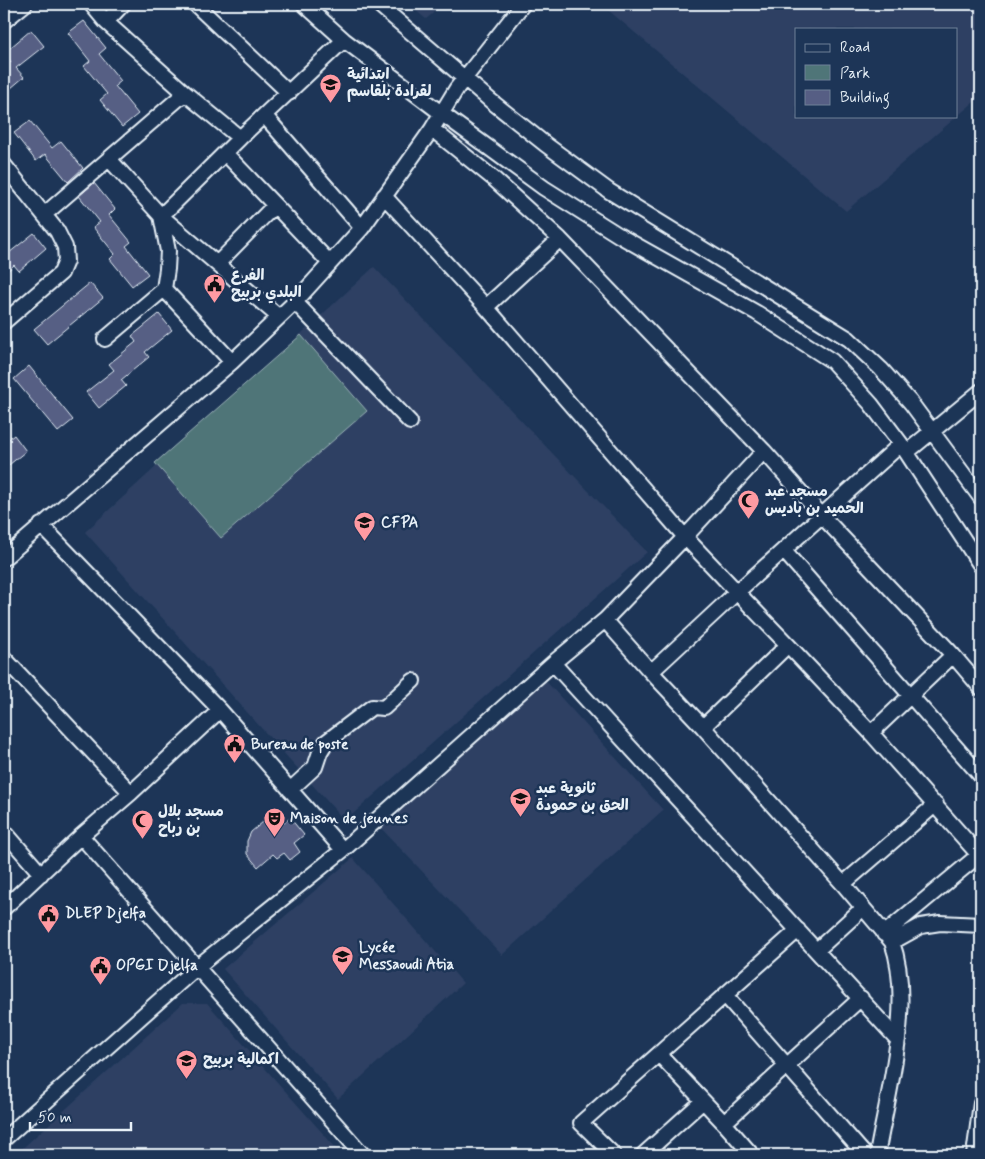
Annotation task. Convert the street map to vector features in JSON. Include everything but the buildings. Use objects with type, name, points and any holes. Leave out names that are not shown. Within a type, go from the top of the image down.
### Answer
[{"type":"street","points":[[4,21],[25,4]]},
{"type":"street","points":[[91,4],[106,22],[185,93],[240,138]]},
{"type":"street","points":[[106,22],[123,4]]},
{"type":"street","points":[[194,4],[289,94]]},
{"type":"street","points":[[304,4],[344,40],[444,109],[544,188],[620,236],[757,313],[832,361],[871,404],[904,448],[940,506],[981,566]]},
{"type":"street","points":[[378,4],[461,83],[609,191],[849,339],[881,369],[911,403],[981,498]]},
{"type":"street","points":[[4,558],[232,362],[295,302],[362,228],[432,129],[461,83],[523,4]]},
{"type":"street","points":[[161,216],[224,153],[289,94],[344,40]]},
{"type":"street","points":[[45,214],[185,93]]},
{"type":"street","points":[[265,116],[362,228]]},
{"type":"street","points":[[432,129],[494,179],[560,239],[764,451],[822,516],[953,655],[981,688]]},
{"type":"street","points":[[224,153],[330,263]]},
{"type":"street","points":[[109,159],[161,216],[279,317]]},
{"type":"street","points":[[4,165],[45,214],[66,247],[66,261],[61,273],[4,322]]},
{"type":"street","points":[[384,196],[486,307],[685,536],[871,732],[981,856],[888,938]]},
{"type":"street","points":[[217,264],[274,206]]},
{"type":"street","points":[[105,339],[164,289],[168,251],[161,216]]},
{"type":"street","points":[[486,307],[560,239]]},
{"type":"street","points":[[164,289],[232,362]]},
{"type":"street","points":[[295,302],[410,422]]},
{"type":"street","points":[[651,672],[822,516],[904,448],[933,432],[981,391]]},
{"type":"street","points":[[4,1139],[198,967],[343,850],[553,663],[605,620],[764,451]]},
{"type":"street","points":[[41,525],[220,710],[343,850]]},
{"type":"street","points":[[784,551],[981,776]]},
{"type":"street","points":[[605,620],[843,884],[888,938],[897,956],[901,994],[898,1040],[877,1155]]},
{"type":"street","points":[[703,727],[788,645]]},
{"type":"street","points":[[871,732],[953,655]]},
{"type":"street","points":[[4,658],[131,793]]},
{"type":"street","points":[[553,663],[898,1040]]},
{"type":"street","points":[[290,790],[315,766],[326,742],[372,707],[384,708],[413,681]]},
{"type":"street","points":[[4,908],[220,710]]},
{"type":"street","points":[[843,884],[936,804]]},
{"type":"street","points":[[4,831],[41,874]]},
{"type":"street","points":[[81,836],[364,1155]]},
{"type":"street","points":[[817,950],[862,908]]},
{"type":"street","points":[[888,938],[921,926],[940,923],[981,926]]},
{"type":"street","points":[[614,1155],[581,1123],[798,930]]},
{"type":"street","points":[[725,995],[865,1155]]},
{"type":"street","points":[[724,1123],[861,998]]},
{"type":"street","points":[[659,1054],[752,1155]]},
{"type":"street","points":[[643,1155],[703,1101]]},
{"type":"street","points":[[974,1155],[981,1103]]},
{"type":"shaded area","points":[[408,4],[444,4],[426,19]]},
{"type":"shaded area","points":[[601,4],[981,4],[981,96],[958,116],[958,28],[795,28],[795,118],[955,118],[846,211]]},
{"type":"shaded area","name":"CFPA","points":[[374,267],[647,552],[345,821],[85,532]]},
{"type":"shaded area","name":"ثانوية عبد الحق بن حمودة","points":[[543,678],[663,810],[502,955],[378,825]]},
{"type":"shaded area","name":"Lycée Messaoudi Atia","points":[[353,858],[463,983],[338,1099],[223,969]]},
{"type":"shaded area","name":"اكمالية بربيح","points":[[183,1003],[207,1003],[342,1155],[15,1155]]},
{"type":"green space","points":[[301,335],[367,411],[221,538],[155,463]]},
{"type":"place","name":"ابتدائية لقرادة بلقاسم","points":[[331,103]]},
{"type":"place","name":"الفرع البلدي بربيح","points":[[215,304]]},
{"type":"place","name":"مسجد عبد الحميد بن باديس","points":[[749,520]]},
{"type":"place","name":"CFPA","points":[[365,542]]},
{"type":"place","name":"Bureau de poste","points":[[235,764]]},
{"type":"place","name":"ثانوية عبد الحق بن حمودة","points":[[520,817]]},
{"type":"place","name":"Maison de jeunes","points":[[274,838]]},
{"type":"place","name":"مسجد بلال بن رباح","points":[[142,840]]},
{"type":"place","name":"DLEP Djelfa","points":[[49,933]]},
{"type":"place","name":"Lycée Messaoudi Atia","points":[[343,976]]},
{"type":"place","name":"OPGI Djelfa","points":[[100,985]]},
{"type":"place","name":"اكمالية بربيح","points":[[187,1079]]}]
